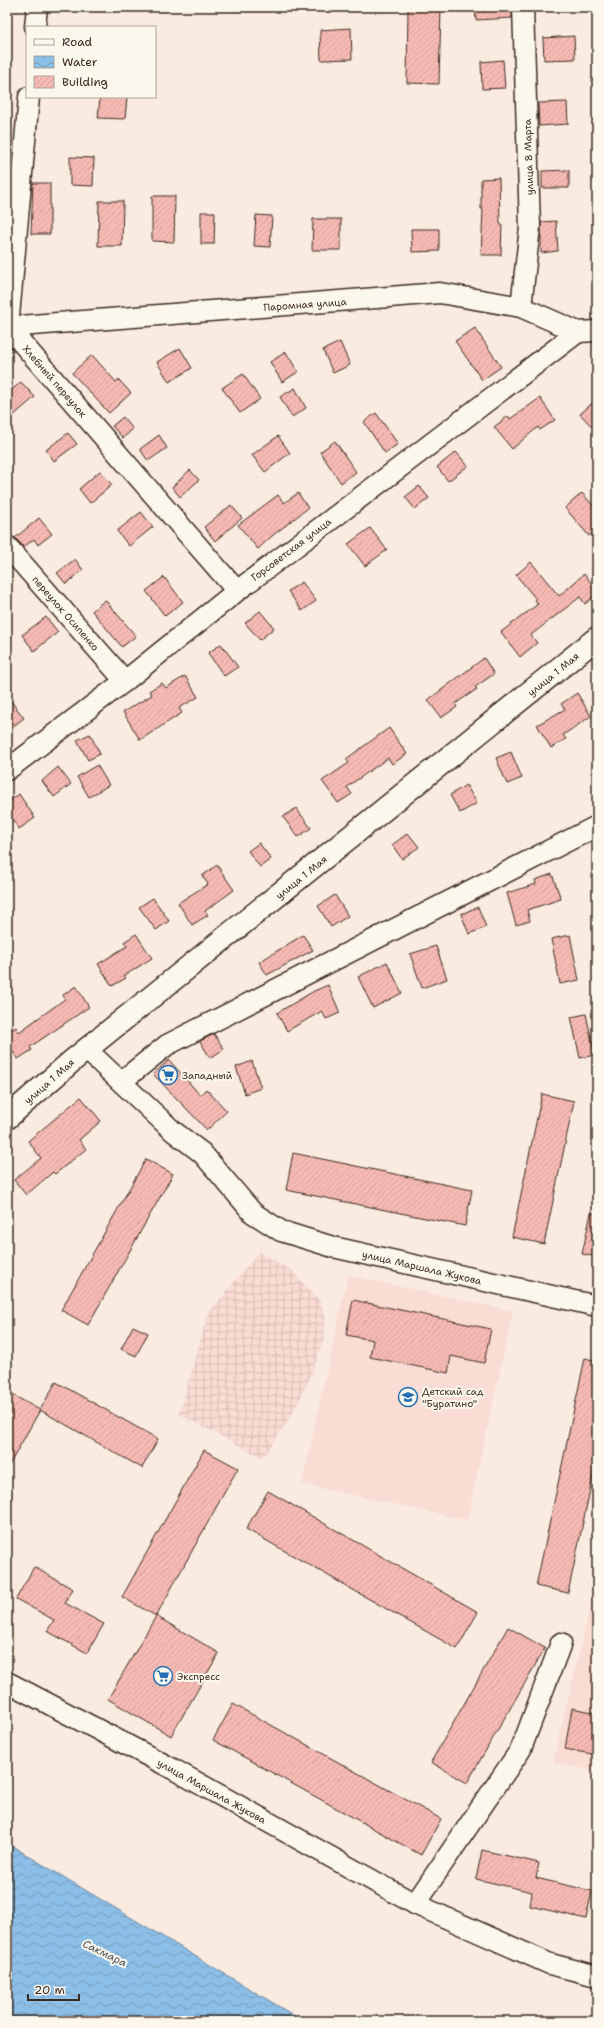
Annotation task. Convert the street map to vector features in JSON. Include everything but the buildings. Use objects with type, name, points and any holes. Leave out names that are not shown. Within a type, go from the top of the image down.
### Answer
[{"type":"main road","name":"улица 1 Мая","points":[[7,1118],[86,1050],[597,638]]},
{"type":"street","points":[[35,26],[37,7]]},
{"type":"street","name":"улица 8 Марта","points":[[521,307],[530,227],[523,7]]},
{"type":"street","points":[[8,327],[29,98]]},
{"type":"street","name":"Паромная улица","points":[[8,327],[440,293],[521,307],[587,331]]},
{"type":"street","name":"Хлебный переулок","points":[[8,327],[237,591]]},
{"type":"street","name":"Горсоветская улица","points":[[9,765],[125,681],[237,591],[587,331]]},
{"type":"street","name":"переулок Осипенко","points":[[7,546],[125,681]]},
{"type":"street","points":[[122,1081],[167,1045],[597,826]]},
{"type":"street","name":"улица Маршала Жукова","points":[[86,1050],[122,1081],[173,1131],[202,1153],[253,1213],[281,1231],[333,1247],[597,1306]]},
{"type":"street","points":[[415,1904],[521,1750],[561,1643]]},
{"type":"street","name":"улица Маршала Жукова","points":[[7,1682],[174,1769],[415,1904],[550,1964],[597,1976]]},
{"type":"shaded area","points":[[259,1252],[291,1270],[320,1301],[325,1317],[324,1339],[313,1370],[296,1408],[263,1458],[179,1414],[208,1314]]},
{"type":"shaded area","name":"Детский сад \"Буратино\"","points":[[348,1275],[513,1311],[467,1520],[302,1484]]},
{"type":"shaded area","points":[[597,1578],[597,1772],[553,1762]]},
{"type":"water","name":"Сакмара","points":[[7,1843],[303,2021],[7,2021]]},
{"type":"place","name":"Западный","points":[[168,1075]]},
{"type":"place","name":"Детский сад \"Буратино\"","points":[[408,1397]]},
{"type":"place","name":"Экспресс","points":[[163,1676]]}]
